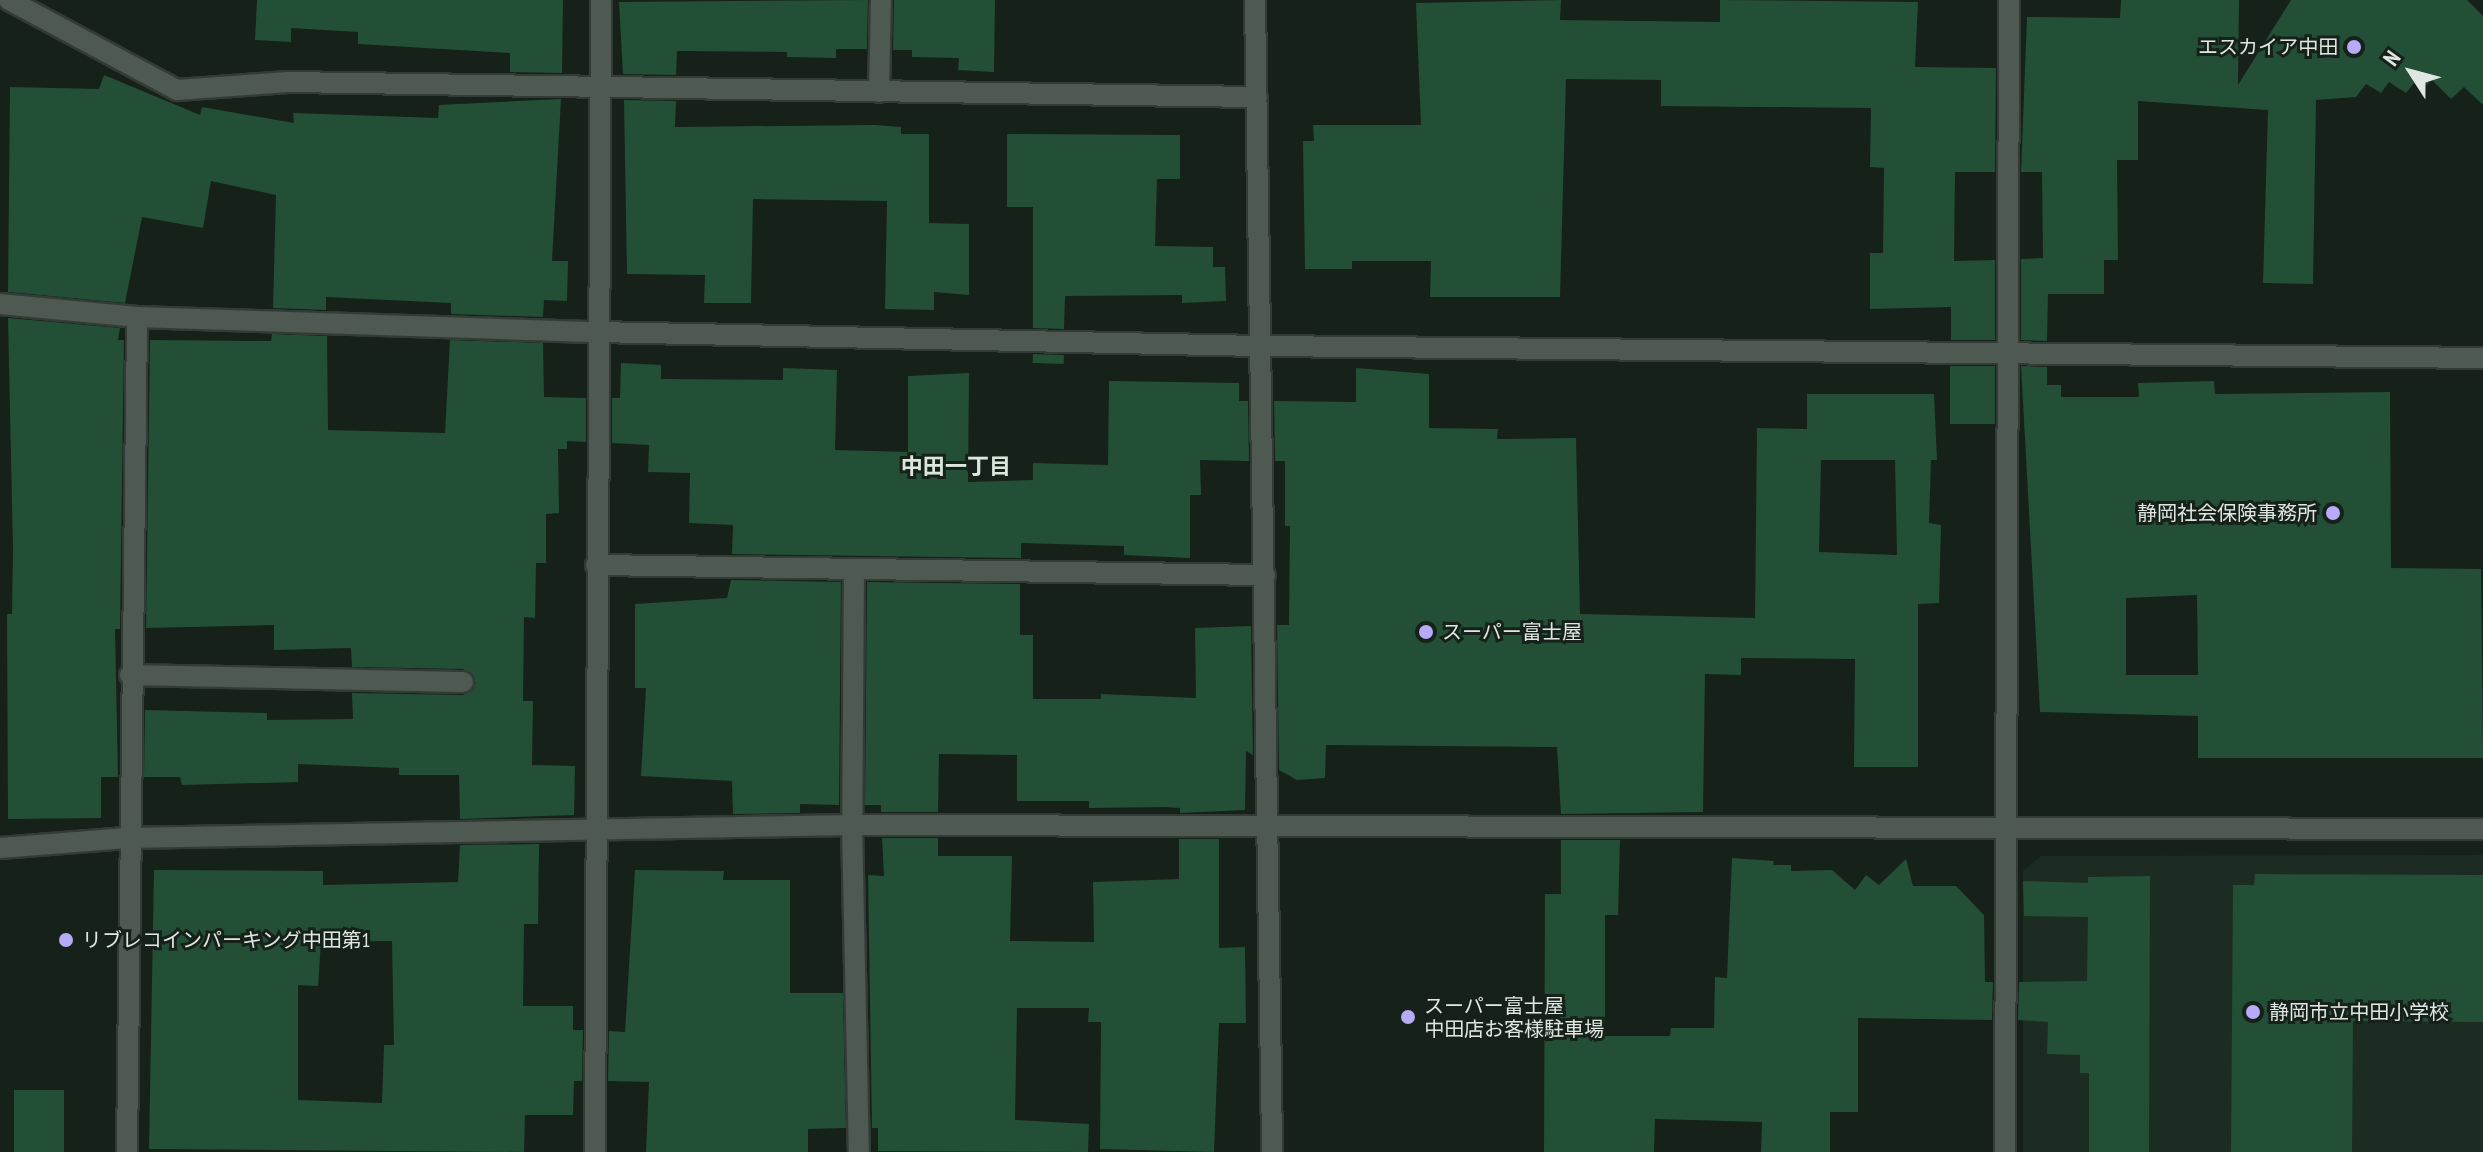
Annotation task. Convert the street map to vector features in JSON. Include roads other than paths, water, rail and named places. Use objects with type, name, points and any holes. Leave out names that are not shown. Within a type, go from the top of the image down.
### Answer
[{"type":"street","points":[[9,0],[177,90],[288,82],[1257,97]]},
{"type":"street","points":[[595,1152],[596,332],[601,0]]},
{"type":"street","points":[[879,92],[881,0]]},
{"type":"street","points":[[1255,0],[1272,1152]]},
{"type":"street","points":[[2005,1152],[2009,0]]},
{"type":"street","points":[[0,304],[137,317],[596,332],[1261,346],[2483,358]]},
{"type":"street","points":[[127,1152],[127,838],[137,317]]},
{"type":"street","points":[[596,565],[1265,575]]},
{"type":"street","points":[[854,570],[852,825],[859,1152]]},
{"type":"street","points":[[130,675],[463,682]]},
{"type":"street","points":[[0,848],[127,838],[595,834],[852,825],[2483,829]]},
{"type":"place","name":"エスカイア中田","points":[[2354,47]]},
{"type":"place","name":"静岡社会保険事務所","points":[[2333,513]]},
{"type":"place","name":"スーパー富士屋","points":[[1426,632]]},
{"type":"place","name":"リブレコインパーキング中田第1","points":[[66,940]]},
{"type":"place","name":"静岡市立中田小学校","points":[[2253,1012]]},
{"type":"place","name":"スーパー富士屋 中田店お客様駐車場","points":[[1408,1017]]},
{"type":"district","name":"中田一丁目","points":[[956,467]]}]
